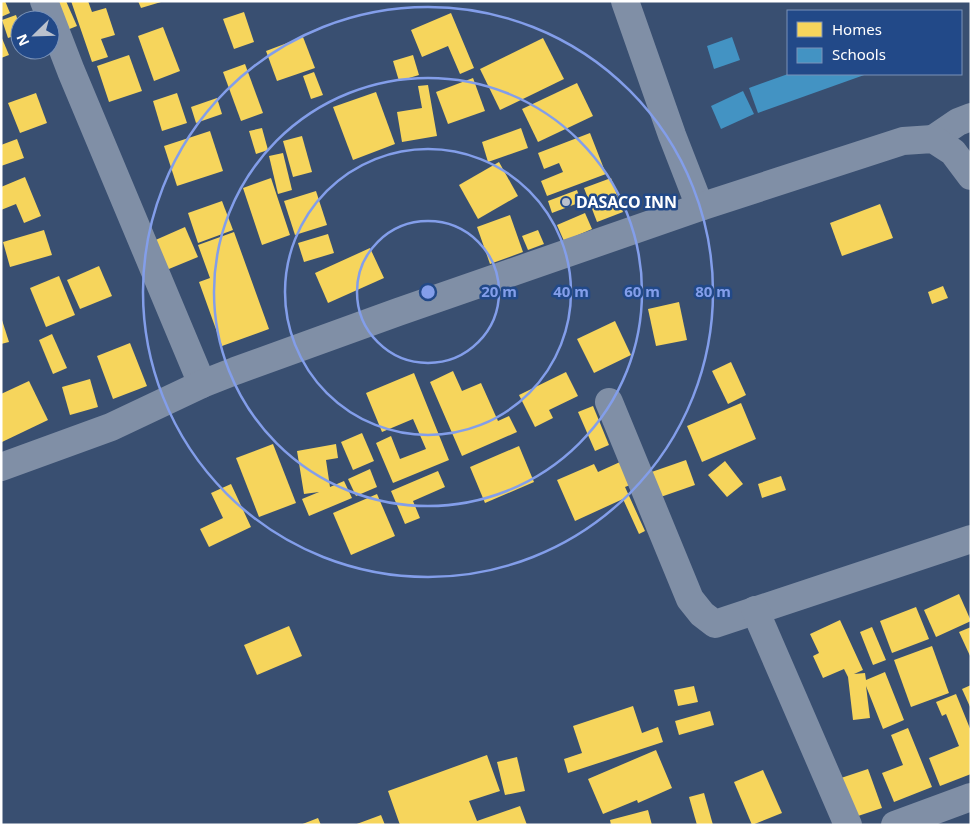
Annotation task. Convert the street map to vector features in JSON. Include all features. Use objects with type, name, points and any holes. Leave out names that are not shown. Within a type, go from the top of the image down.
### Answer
[{"type":"street","points":[[44,1],[71,71],[202,384]]},
{"type":"street","points":[[625,1],[672,135],[700,207]]},
{"type":"street","points":[[1,467],[111,427],[202,384],[398,312],[700,207],[903,141],[933,139],[958,122],[971,117]]},
{"type":"street","points":[[933,139],[953,152],[971,176]]},
{"type":"street","points":[[609,402],[690,599],[702,614],[715,624],[971,539]]},
{"type":"street","points":[[755,610],[848,825]]},
{"type":"street","points":[[895,825],[971,797]]},
{"type":"building: Homes","points":[[1,1],[5,1],[10,13],[1,17]]},
{"type":"building: Homes","points":[[49,1],[66,1],[77,26],[62,32],[60,27],[60,10],[53,10]]},
{"type":"building: Homes","points":[[71,1],[88,1],[92,12],[106,8],[115,35],[101,39],[108,57],[92,62]]},
{"type":"building: Homes","points":[[138,1],[161,1],[161,2],[141,8]]},
{"type":"building: Homes","points":[[244,12],[254,42],[234,49],[223,19]]},
{"type":"building: Homes","points":[[451,13],[474,68],[460,74],[448,46],[422,57],[411,30]]},
{"type":"building: Homes","points":[[10,17],[10,37],[8,38],[2,20]]},
{"type":"building: Homes","points":[[163,27],[180,71],[154,81],[138,36]]},
{"type":"building: Homes","points":[[1,36],[9,55],[1,58]]},
{"type":"building: Homes","points":[[303,37],[315,68],[277,81],[266,51]]},
{"type":"building: Homes","points":[[543,38],[564,79],[500,110],[480,69]]},
{"type":"building: Homes","points":[[129,55],[142,91],[109,102],[97,66]]},
{"type":"building: Homes","points":[[413,55],[419,75],[399,81],[393,61]]},
{"type":"building: Homes","points":[[245,64],[263,113],[241,121],[223,72]]},
{"type":"building: Homes","points":[[314,72],[323,95],[311,99],[303,76]]},
{"type":"building: Homes","points":[[473,78],[485,111],[448,124],[436,92]]},
{"type":"building: Homes","points":[[577,83],[593,116],[538,142],[522,109]]},
{"type":"building: Homes","points":[[428,85],[437,136],[402,142],[397,112],[422,108],[418,86]]},
{"type":"building: Homes","points":[[376,92],[395,144],[353,160],[333,107]]},
{"type":"building: Homes","points":[[36,93],[47,123],[20,133],[8,103]]},
{"type":"building: Homes","points":[[177,93],[187,123],[162,131],[153,101]]},
{"type":"building: Homes","points":[[217,98],[222,114],[196,123],[191,107]]},
{"type":"building: Homes","points":[[262,128],[268,150],[256,154],[249,131]]},
{"type":"building: Homes","points":[[521,128],[528,148],[488,162],[482,142]]},
{"type":"building: Homes","points":[[210,131],[223,171],[177,186],[164,146]]},
{"type":"building: Homes","points":[[590,133],[606,174],[547,196],[541,181],[563,172],[559,163],[544,169],[538,153]]},
{"type":"building: Homes","points":[[302,136],[312,172],[293,177],[283,141]]},
{"type":"building: Homes","points":[[17,139],[24,158],[1,166],[1,145]]},
{"type":"building: Homes","points":[[283,153],[292,190],[278,194],[269,156]]},
{"type":"building: Homes","points":[[499,162],[518,196],[478,219],[459,185]]},
{"type":"building: Homes","points":[[25,177],[41,216],[24,223],[16,204],[1,210],[1,187]]},
{"type":"building: Homes","points":[[271,178],[290,235],[262,245],[243,188]]},
{"type":"building: Homes","points":[[611,178],[623,212],[597,222],[584,188]]},
{"type":"building: Homes","points":[[577,190],[581,202],[552,213],[548,201]]},
{"type":"building: Homes","points":[[316,191],[327,225],[295,235],[284,201]]},
{"type":"building: Homes","points":[[222,201],[233,230],[198,243],[188,213]]},
{"type":"building: Homes","points":[[880,204],[893,238],[842,256],[830,223]]},
{"type":"building: Homes","points":[[585,213],[592,229],[564,241],[557,225]]},
{"type":"building: Homes","points":[[510,215],[523,252],[490,264],[477,227]]},
{"type":"building: Homes","points":[[185,227],[198,257],[164,271],[151,242]]},
{"type":"building: Homes","points":[[44,230],[52,255],[10,267],[3,242]]},
{"type":"building: Homes","points":[[538,230],[544,244],[528,250],[522,236]]},
{"type":"building: Homes","points":[[234,232],[269,329],[222,346],[199,282],[210,278],[198,245]]},
{"type":"building: Homes","points":[[328,234],[334,253],[304,262],[298,243]]},
{"type":"building: Homes","points":[[370,248],[384,278],[328,303],[315,273]]},
{"type":"building: Homes","points":[[99,266],[112,296],[80,309],[67,280]]},
{"type":"building: Homes","points":[[59,276],[75,315],[46,327],[30,288]]},
{"type":"building: Homes","points":[[943,286],[948,298],[932,304],[928,292]]},
{"type":"building: Homes","points":[[679,302],[687,340],[656,346],[648,309]]},
{"type":"building: Homes","points":[[1,317],[9,342],[1,344]]},
{"type":"building: Homes","points":[[615,321],[631,355],[594,373],[577,339]]},
{"type":"building: Homes","points":[[52,334],[67,368],[53,374],[39,340]]},
{"type":"building: Homes","points":[[130,343],[147,386],[113,399],[97,356]]},
{"type":"building: Homes","points":[[731,362],[746,395],[728,404],[712,371]]},
{"type":"building: Homes","points":[[453,371],[462,391],[481,383],[498,421],[509,416],[517,432],[462,456],[430,382]]},
{"type":"building: Homes","points":[[566,372],[578,396],[549,410],[553,418],[535,427],[519,395]]},
{"type":"building: Homes","points":[[414,373],[449,460],[393,483],[376,443],[391,436],[400,459],[426,449],[413,419],[382,432],[366,393]]},
{"type":"building: Homes","points":[[90,379],[98,407],[70,415],[62,387]]},
{"type":"building: Homes","points":[[29,381],[48,420],[2,442],[1,394]]},
{"type":"building: Homes","points":[[741,403],[756,439],[702,462],[687,426]]},
{"type":"building: Homes","points":[[593,406],[609,445],[595,451],[578,412]]},
{"type":"building: Homes","points":[[362,433],[374,461],[353,470],[341,442]]},
{"type":"building: Homes","points":[[273,444],[296,503],[259,517],[236,458]]},
{"type":"building: Homes","points":[[336,444],[338,458],[326,460],[330,487],[344,481],[352,498],[309,516],[302,499],[319,492],[304,494],[297,451]]},
{"type":"building: Homes","points":[[519,446],[534,482],[485,503],[470,467]]},
{"type":"building: Homes","points":[[686,460],[695,485],[652,500],[643,475]]},
{"type":"building: Homes","points":[[725,461],[743,484],[727,497],[708,475]]},
{"type":"building: Homes","points":[[620,462],[630,485],[625,487],[645,531],[639,534],[623,499],[575,521],[557,480],[594,464],[598,472]]},
{"type":"building: Homes","points":[[370,469],[377,487],[356,496],[348,479]]},
{"type":"building: Homes","points":[[438,471],[445,487],[413,501],[420,518],[405,524],[391,491]]},
{"type":"building: Homes","points":[[781,476],[786,490],[762,498],[758,484]]},
{"type":"building: Homes","points":[[231,484],[251,527],[209,547],[200,529],[223,518],[211,493]]},
{"type":"building: Homes","points":[[377,494],[395,536],[351,555],[333,513]]},
{"type":"building: Homes","points":[[959,594],[971,621],[936,637],[924,610]]},
{"type":"building: Homes","points":[[916,607],[929,639],[892,653],[880,621]]},
{"type":"building: Homes","points":[[840,620],[863,670],[854,674],[865,673],[866,680],[885,672],[904,720],[883,729],[866,686],[870,718],[853,720],[848,677],[844,669],[823,678],[813,656],[819,653],[810,634]]},
{"type":"building: Homes","points":[[289,626],[302,656],[257,675],[244,645]]},
{"type":"building: Homes","points":[[872,627],[886,660],[873,665],[860,632]]},
{"type":"building: Homes","points":[[971,627],[971,658],[959,632]]},
{"type":"building: Homes","points":[[932,646],[949,693],[911,707],[894,660]]},
{"type":"building: Homes","points":[[971,685],[971,709],[962,689]]},
{"type":"building: Homes","points":[[694,686],[698,702],[678,706],[674,690]]},
{"type":"building: Homes","points":[[956,694],[971,731],[971,774],[940,786],[929,758],[959,746],[946,714],[942,716],[936,702]]},
{"type":"building: Homes","points":[[633,706],[642,733],[658,727],[663,742],[568,773],[564,759],[582,753],[573,726]]},
{"type":"building: Homes","points":[[710,711],[714,725],[679,735],[675,721]]},
{"type":"building: Homes","points":[[908,728],[932,787],[894,802],[882,773],[903,765],[891,735]]},
{"type":"building: Homes","points":[[656,750],[672,788],[638,803],[637,800],[603,814],[588,779]]},
{"type":"building: Homes","points":[[487,755],[500,791],[469,801],[477,821],[520,806],[527,825],[400,825],[388,791]]},
{"type":"building: Homes","points":[[517,757],[525,791],[505,795],[497,762]]},
{"type":"building: Homes","points":[[868,769],[882,808],[852,818],[838,779]]},
{"type":"building: Homes","points":[[763,770],[782,813],[752,825],[734,782]]},
{"type":"building: Homes","points":[[704,793],[713,825],[697,825],[689,797]]},
{"type":"building: Homes","points":[[648,810],[652,825],[611,825],[610,820]]},
{"type":"building: Homes","points":[[381,815],[385,825],[354,825]]},
{"type":"building: Homes","points":[[318,818],[321,825],[300,825]]},
{"type":"building: Schools","points":[[732,37],[740,60],[714,69],[707,46]]},
{"type":"building: Schools","points":[[787,74],[864,75],[758,113],[749,88]]},
{"type":"building: Schools","points":[[743,91],[754,114],[721,129],[711,106]]},
{"type":"place","name":"DASACO INN","points":[[566,202]]}]
